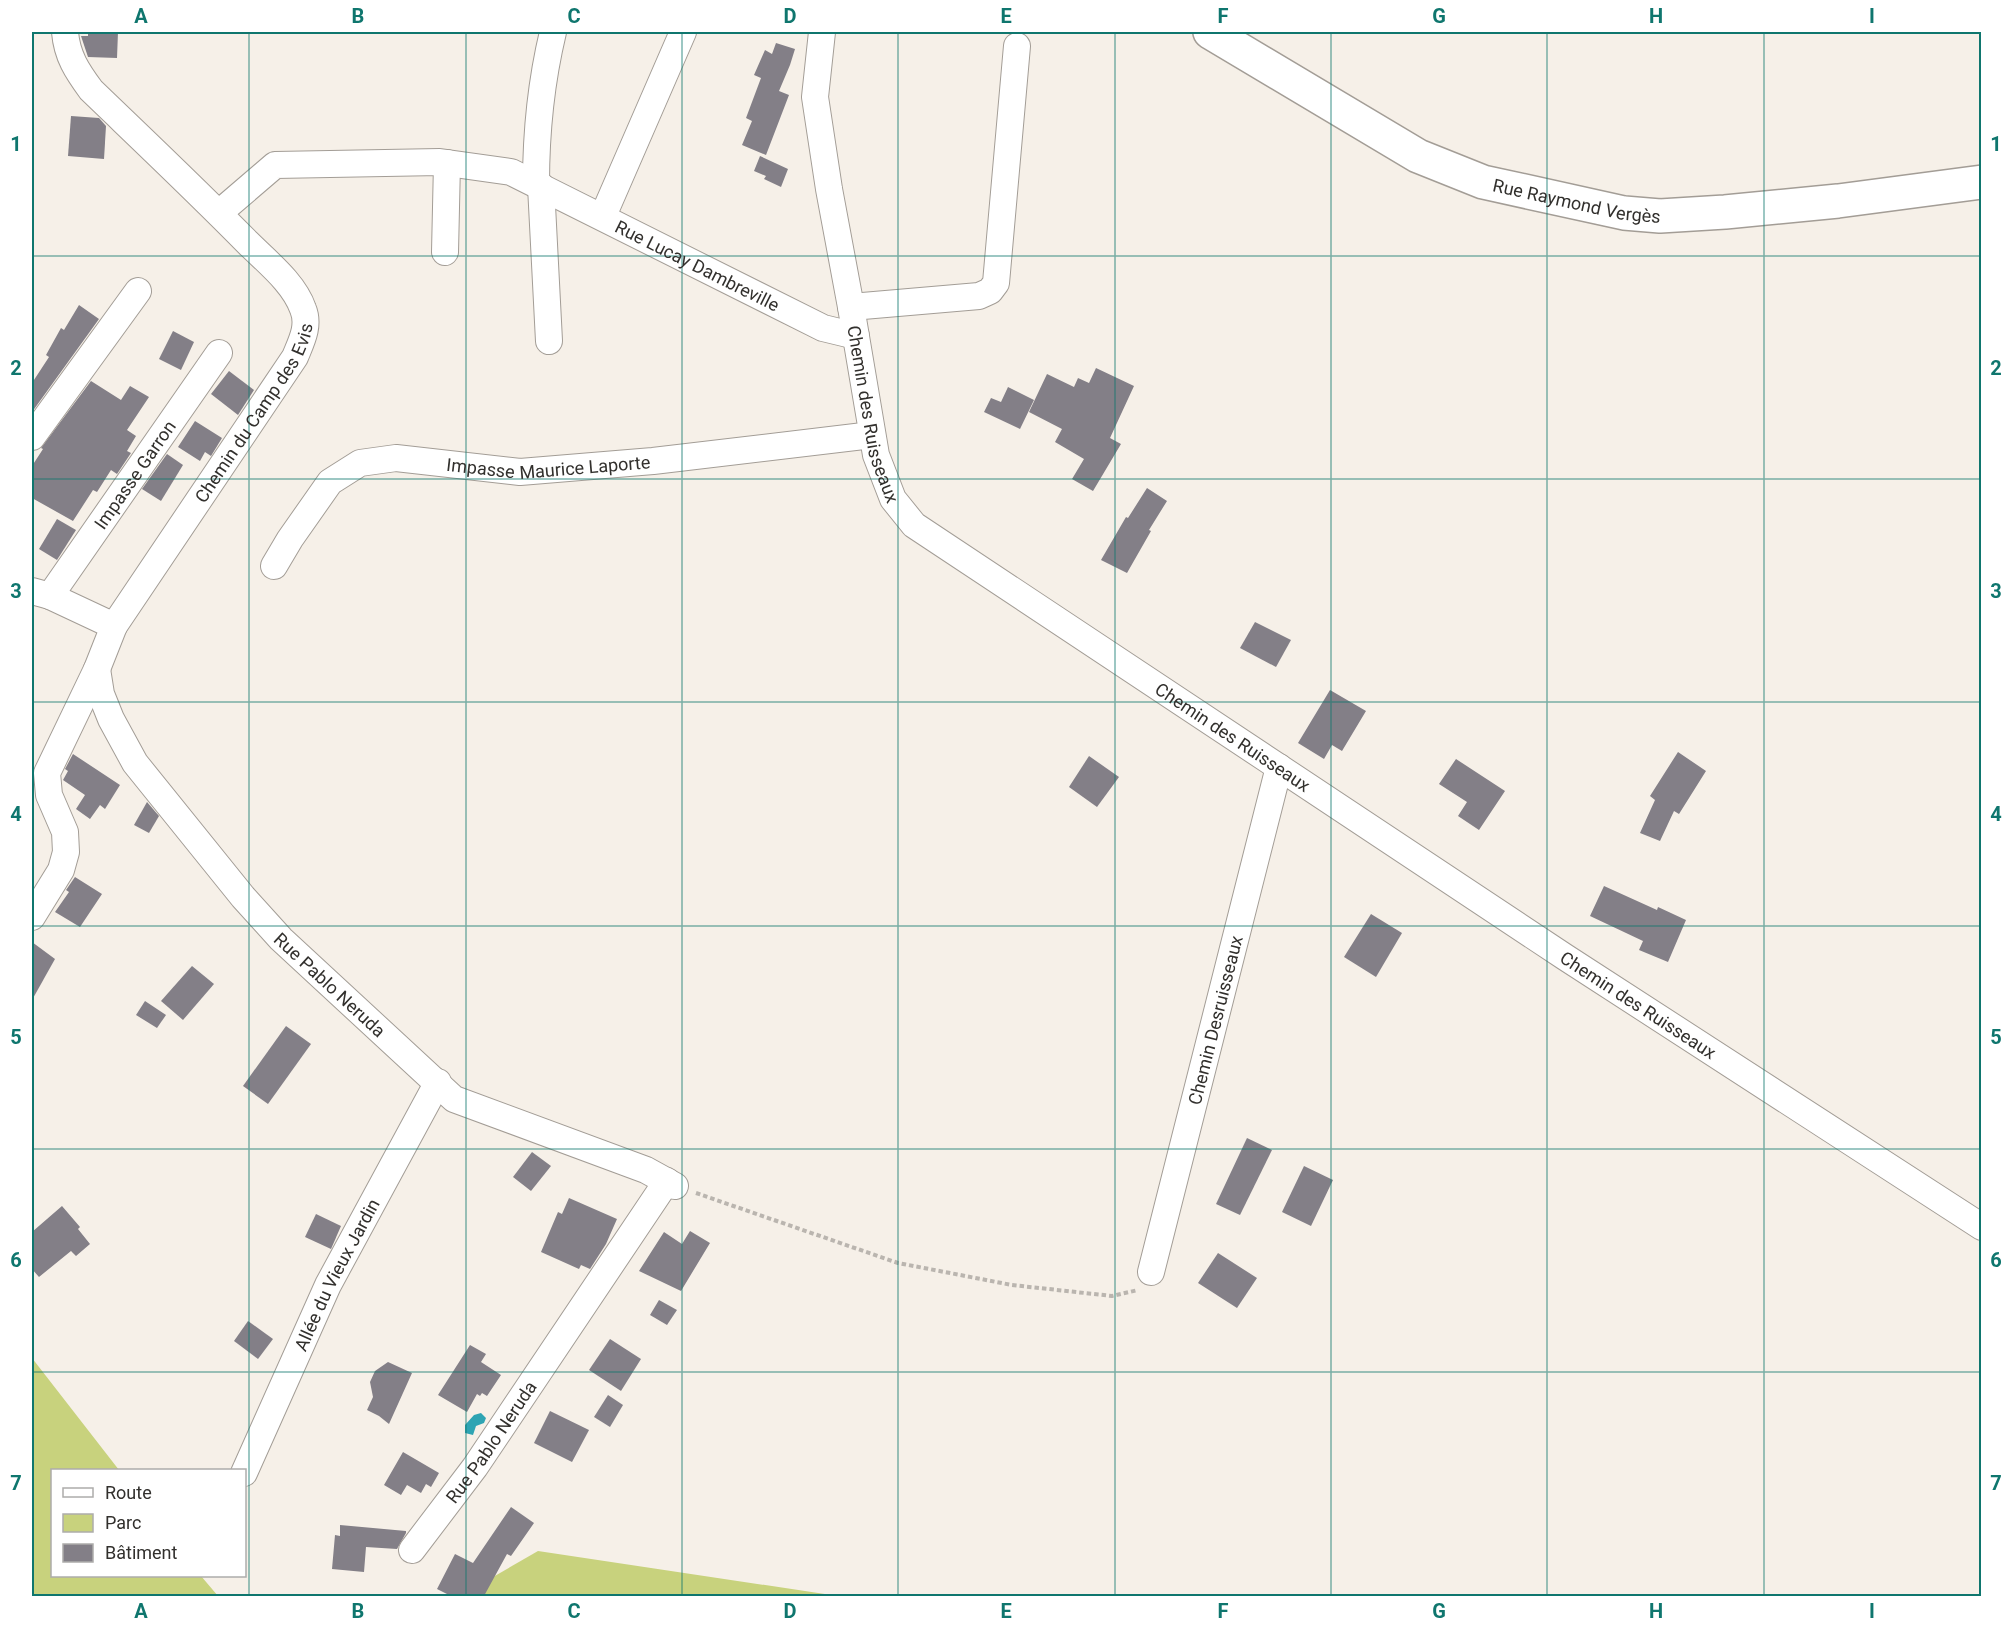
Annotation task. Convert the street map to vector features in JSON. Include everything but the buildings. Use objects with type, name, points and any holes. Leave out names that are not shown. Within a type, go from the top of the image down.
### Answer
[{"type":"main road","name":"Rue Raymond Vergès","points":[[1210,32],[1418,156],[1483,182],[1613,211],[1660,216],[1725,212],[1838,201],[1982,182]]},
{"type":"street","name":"Chemin du Camp des Evis","points":[[32,917],[61,870],[66,852],[65,832],[49,795],[47,773],[97,669],[114,626],[295,357],[303,338],[306,317],[299,300],[282,277],[91,90],[74,68],[65,32]]},
{"type":"street","points":[[549,341],[536,138],[544,68],[553,32]]},
{"type":"street","points":[[603,216],[683,32]]},
{"type":"street","name":"Chemin des Ruisseaux","points":[[822,32],[815,97],[872,435],[876,455],[892,499],[914,525],[1565,957],[1982,1227]]},
{"type":"street","points":[[851,307],[979,296],[990,291],[996,283],[1017,46]]},
{"type":"street","name":"Rue Lucay Dambreville","points":[[219,213],[274,165],[447,163],[512,172],[823,328],[856,336]]},
{"type":"street","points":[[445,252],[447,163]]},
{"type":"street","points":[[32,437],[138,291]]},
{"type":"street","name":"Impasse Garron","points":[[41,594],[219,352]]},
{"type":"street","name":"Impasse Maurice Laporte","points":[[274,566],[330,482],[360,463],[396,458],[520,472],[654,461],[872,435]]},
{"type":"street","points":[[41,594],[114,626]]},
{"type":"street","name":"Rue Pablo Neruda","points":[[97,669],[101,694],[111,719],[135,763],[243,897],[281,939],[454,1099],[646,1170],[671,1184],[475,1467],[412,1551]]},
{"type":"street","name":"Chemin Desruisseaux","points":[[1151,1272],[1279,767]]},
{"type":"street","name":"Allée du Vieux Jardin","points":[[246,1469],[327,1285],[438,1082]]},
{"type":"path","points":[[671,1184],[898,1263],[1012,1285],[1112,1296],[1136,1292],[1151,1272]]},
{"type":"green space","points":[[32,1358],[118,1469],[51,1469],[51,1577],[202,1577],[218,1596],[32,1596]]},
{"type":"green space","points":[[538,1551],[838,1596],[460,1596]]},
{"type":"water","points":[[481,1413],[486,1418],[484,1423],[476,1426],[473,1435],[465,1433],[465,1425],[474,1415]]}]
